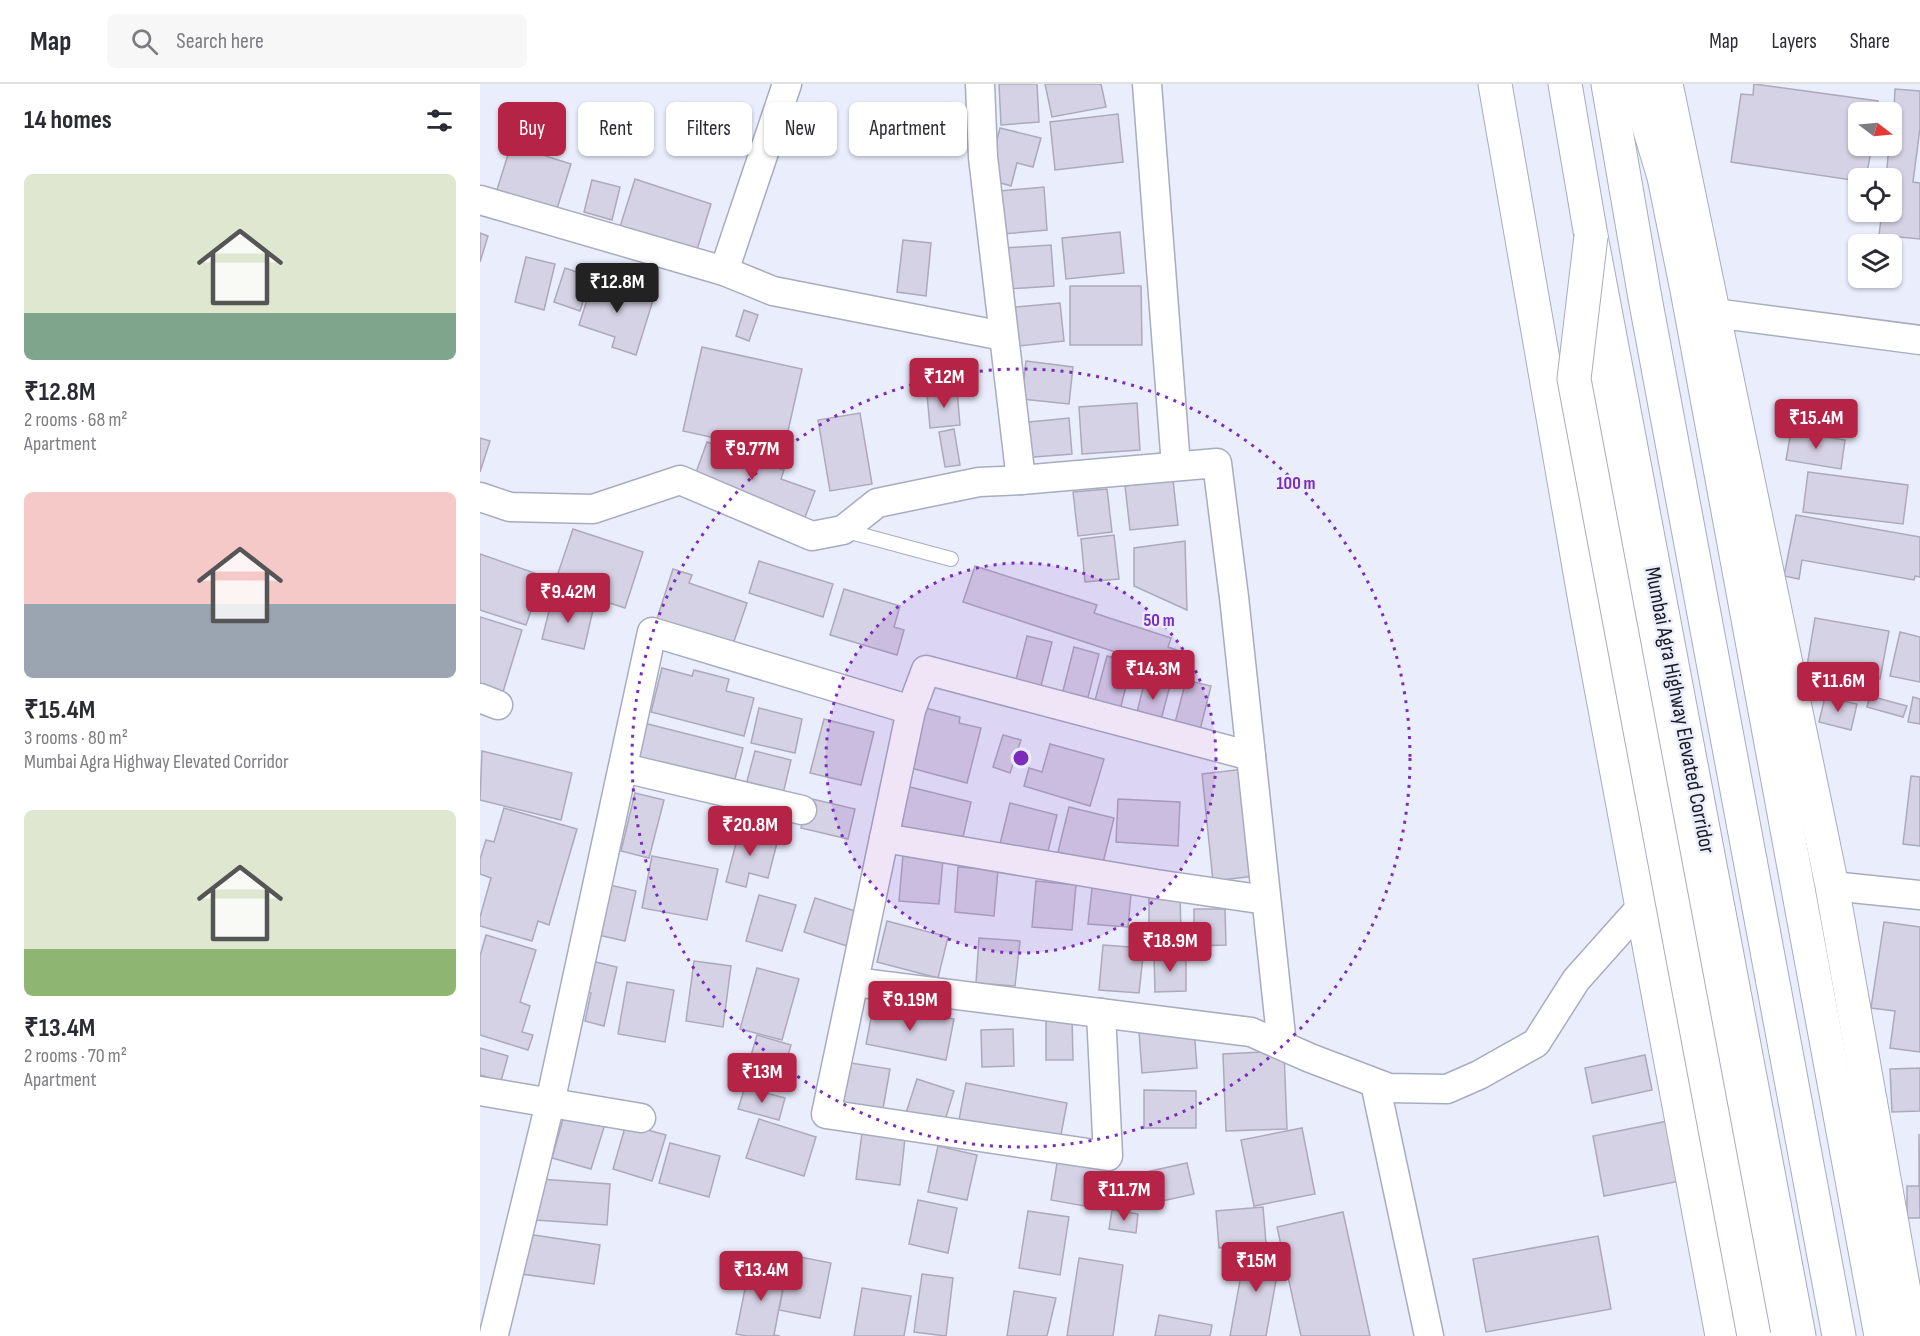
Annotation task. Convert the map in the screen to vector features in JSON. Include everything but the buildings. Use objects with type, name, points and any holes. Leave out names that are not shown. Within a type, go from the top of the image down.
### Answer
[{"type":"main road","points":[[1495,84],[1586,607],[1722,1336]]},
{"type":"main road","points":[[1549,84],[1594,344],[1780,1336]]},
{"type":"main road","name":"Mumbai Agra Highway Elevated Corridor","points":[[1566,84],[1591,236],[1799,1336]]},
{"type":"main road","name":"Mumbai Agra Highway Elevated Corridor","points":[[1608,84],[1645,298],[1839,1336]]},
{"type":"main road","points":[[1621,84],[1871,1330]]},
{"type":"main road","points":[[1636,84],[1664,177],[1688,290],[1871,1330]]},
{"type":"main road","points":[[1666,84],[1832,886],[1912,1336]]},
{"type":"main road","points":[[1591,236],[1574,379],[1754,1336]]},
{"type":"street","points":[[724,271],[787,84]]},
{"type":"street","points":[[980,84],[982,157],[1021,480]]},
{"type":"street","points":[[1147,84],[1176,466]]},
{"type":"street","points":[[480,200],[724,271],[773,291],[1003,336]]},
{"type":"street","points":[[1714,313],[1920,340]]},
{"type":"street","points":[[480,496],[510,507],[593,509],[680,480],[812,536],[843,530],[877,503],[979,482],[1217,463],[1282,1045]]},
{"type":"street","points":[[493,1334],[550,1103],[652,633],[911,710]]},
{"type":"street","points":[[1101,1013],[1108,1156],[826,1114],[911,710],[926,670],[1251,756]]},
{"type":"street","points":[[624,768],[802,810]]},
{"type":"street","points":[[884,838],[1266,900]]},
{"type":"street","points":[[1832,886],[1920,895]]},
{"type":"street","points":[[854,982],[1251,1032],[1389,1088],[1447,1089],[1479,1075],[1536,1043],[1576,980],[1642,906]]},
{"type":"street","points":[[1375,1083],[1429,1336]]},
{"type":"street","points":[[480,1091],[641,1118]]},
{"type":"lane","points":[[843,530],[951,559]]}]
